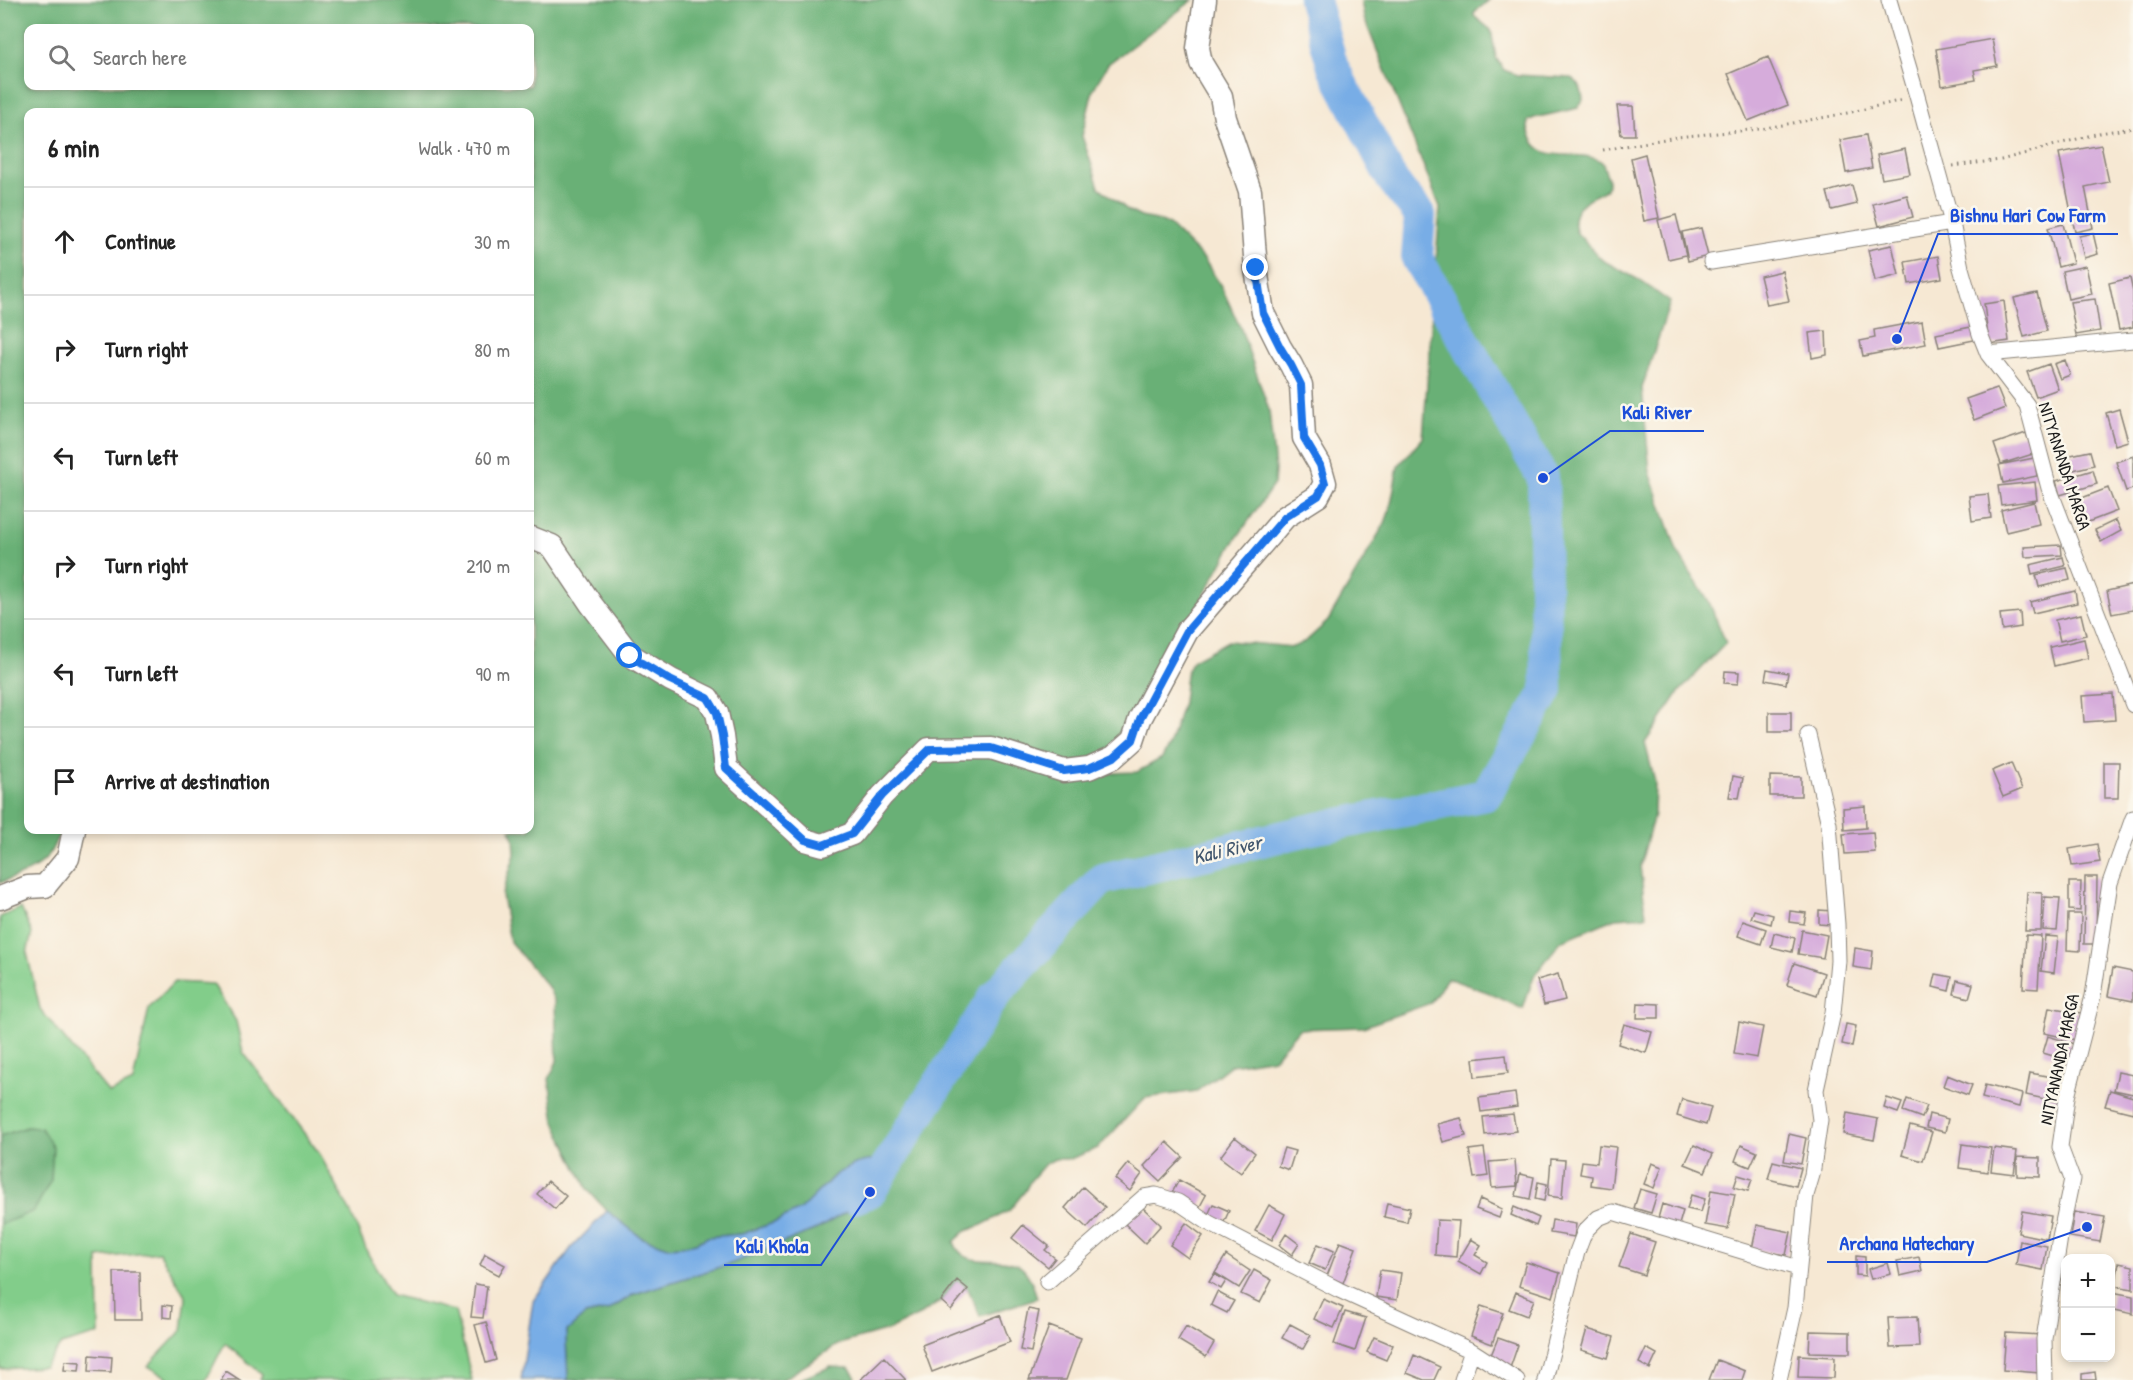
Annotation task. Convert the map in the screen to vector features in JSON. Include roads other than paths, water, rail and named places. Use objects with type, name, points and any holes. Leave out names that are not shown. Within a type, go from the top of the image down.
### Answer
[{"type":"street","points":[[534,539],[552,546],[630,656],[670,680],[708,698],[717,713],[726,768],[805,840],[823,845],[852,834],[882,796],[930,749],[991,748],[1064,771],[1089,768],[1114,757],[1133,740],[1140,719],[1187,631],[1285,517],[1318,496],[1325,483],[1320,465],[1304,438],[1301,385],[1263,313],[1256,268],[1250,191],[1225,118],[1221,96],[1201,63],[1198,48],[1205,0]]},
{"type":"street","name":"NITYANANDA MARGA","points":[[1889,0],[1952,223],[1961,268],[1988,354],[2027,405],[2049,488],[2133,705]]},
{"type":"street","points":[[1711,262],[1952,223]]},
{"type":"street","points":[[1988,354],[2133,340]]},
{"type":"street","points":[[1779,1380],[1795,1308],[1806,1195],[1812,1175],[1820,1120],[1816,1090],[1833,1013],[1838,961],[1829,824],[1808,735]]},
{"type":"street","name":"NITYANANDA MARGA","points":[[2045,1380],[2044,1339],[2060,1237],[2072,1179],[2060,1147],[2067,1097],[2093,996],[2110,883],[2133,818]]},
{"type":"street","points":[[0,898],[28,887],[45,886],[68,858],[73,834]]},
{"type":"street","points":[[1047,1282],[1143,1197],[1156,1195],[1178,1202],[1209,1222],[1338,1290],[1472,1351],[1517,1380]]},
{"type":"street","points":[[1545,1380],[1577,1252],[1585,1231],[1598,1218],[1613,1212],[1798,1268]]},
{"type":"street","points":[[1462,1380],[1472,1351]]},
{"type":"water","points":[[874,1159],[893,1176],[880,1192],[819,1228],[733,1263],[634,1294],[609,1310],[585,1315],[567,1331],[568,1380],[521,1380],[533,1301],[572,1247],[607,1211],[642,1238],[668,1247],[682,1246],[708,1237],[742,1234],[776,1222],[800,1210],[836,1174],[855,1164]]},
{"type":"waterway","name":"Kali River","points":[[855,1198],[870,1192],[995,995],[1102,879],[1313,829],[1486,795],[1547,690],[1543,478],[1417,258],[1420,215],[1392,180],[1333,67],[1314,0]]},
{"type":"place","name":"Bishnu Hari Cow Farm","points":[[1897,339]]},
{"type":"place","name":"Kali River","points":[[1543,478]]},
{"type":"place","name":"Kali Khola","points":[[870,1192]]},
{"type":"place","name":"Archana Hatechary","points":[[2087,1227]]}]
